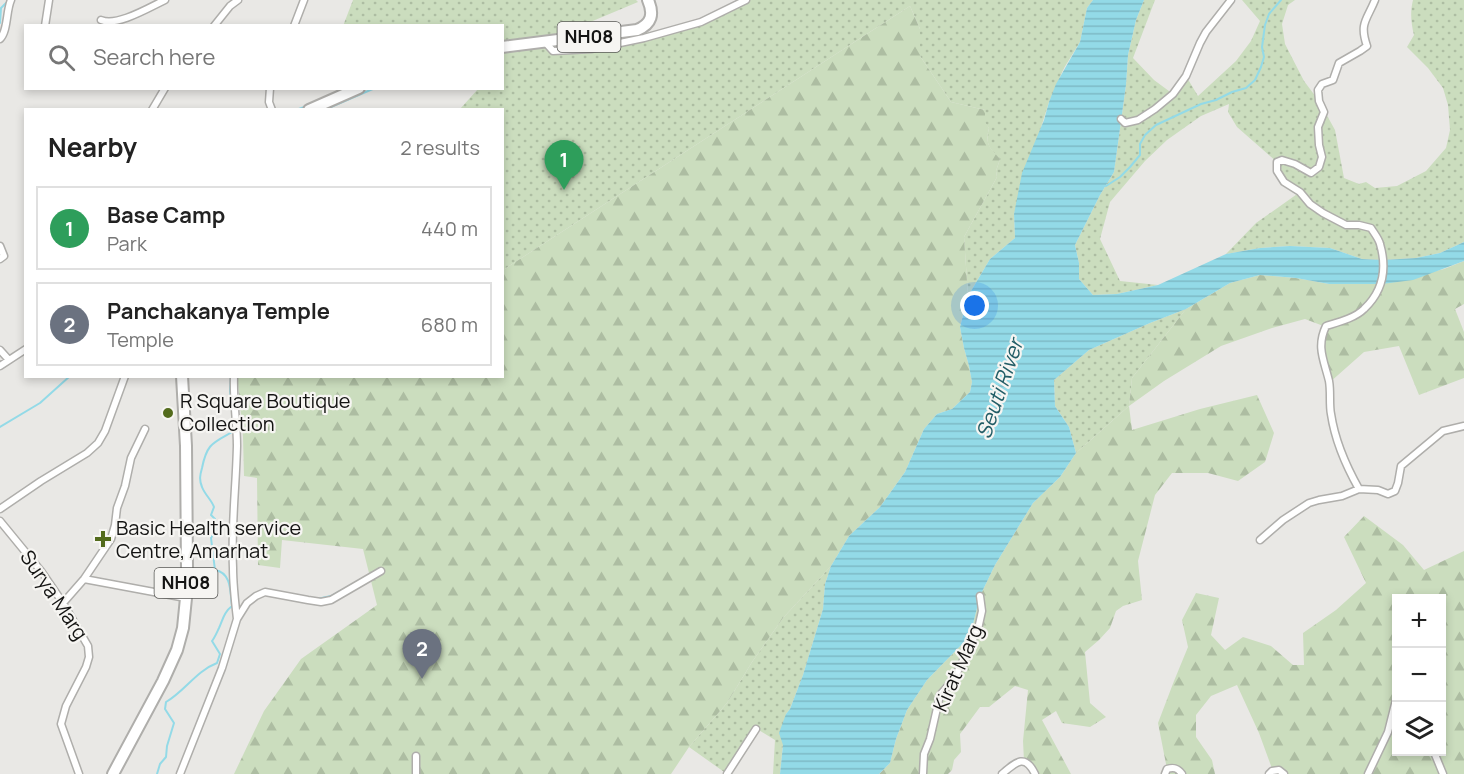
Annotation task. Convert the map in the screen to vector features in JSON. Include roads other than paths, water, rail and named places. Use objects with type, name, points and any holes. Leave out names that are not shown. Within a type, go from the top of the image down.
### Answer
[{"type":"main road","name":"NH08","points":[[504,47],[641,29],[650,21],[652,15],[648,0]]},
{"type":"main road","points":[[314,108],[354,90]]},
{"type":"main road","name":"NH08","points":[[113,774],[177,650],[183,628],[186,597],[186,446],[182,378]]},
{"type":"street","points":[[0,39],[4,35],[8,8],[12,0]]},
{"type":"street","points":[[45,24],[49,0]]},
{"type":"street","points":[[101,20],[104,22],[121,19],[165,0]]},
{"type":"street","points":[[216,24],[238,0]]},
{"type":"street","points":[[295,24],[304,0]]},
{"type":"street","points":[[545,42],[554,51],[591,49],[644,38],[701,22],[746,0]]},
{"type":"street","points":[[1121,119],[1125,123],[1138,120],[1173,94],[1186,76],[1206,32],[1231,0]]},
{"type":"street","points":[[1359,489],[1339,449],[1330,414],[1329,383],[1321,345],[1326,326],[1346,320],[1364,310],[1376,295],[1382,284],[1384,268],[1380,242],[1371,228],[1346,225],[1310,204],[1300,192],[1284,182],[1277,171],[1277,162],[1282,160],[1311,173],[1319,167],[1322,157],[1318,127],[1324,112],[1319,101],[1318,90],[1322,84],[1334,80],[1339,63],[1367,46],[1363,34],[1364,23],[1375,0]]},
{"type":"street","points":[[153,108],[164,90]]},
{"type":"street","points":[[270,90],[271,108]]},
{"type":"street","points":[[0,246],[4,256],[0,259]]},
{"type":"street","points":[[0,350],[9,360]]},
{"type":"street","points":[[0,366],[24,350]]},
{"type":"street","points":[[0,509],[87,453],[98,443],[111,416],[124,378]]},
{"type":"street","points":[[234,378],[237,443],[232,568],[237,619]]},
{"type":"street","points":[[1260,540],[1282,520],[1309,503],[1342,496],[1359,489],[1378,490],[1388,494],[1395,491],[1401,466],[1405,461],[1443,431],[1464,426]]},
{"type":"street","points":[[63,603],[84,579],[111,538],[117,508],[132,458],[145,429]]},
{"type":"street","name":"Surya Marg","points":[[0,521],[63,603],[90,651],[90,657],[66,706],[61,724],[80,774]]},
{"type":"street","points":[[180,774],[222,668],[237,619],[247,603],[265,592],[321,602],[331,600],[381,571]]},
{"type":"street","points":[[84,579],[186,597]]},
{"type":"street","name":"Kirat Marg","points":[[923,774],[924,753],[930,739],[940,695],[954,679],[978,629],[982,611],[980,596]]},
{"type":"street","points":[[1368,774],[1388,732],[1396,702]]},
{"type":"street","points":[[727,774],[756,729]]},
{"type":"street","points":[[416,756],[416,774]]},
{"type":"street","points":[[1436,756],[1443,774]]},
{"type":"street","points":[[1002,774],[1024,760],[1028,762],[1035,774]]},
{"type":"street","points":[[1165,774],[1167,769],[1173,767],[1182,774]]},
{"type":"street","points":[[1269,774],[1279,770],[1284,774]]},
{"type":"water","name":"Seuti River","points":[[1093,0],[1144,0],[1136,20],[1128,55],[1114,172],[1075,245],[1079,263],[1079,279],[1093,295],[1117,294],[1158,285],[1226,254],[1260,248],[1290,246],[1330,248],[1362,259],[1383,260],[1416,258],[1440,253],[1464,242],[1464,261],[1413,280],[1382,284],[1329,284],[1260,275],[1230,283],[1186,309],[1089,350],[1054,380],[1055,406],[1069,427],[1076,453],[1060,477],[1033,503],[995,565],[980,596],[970,636],[927,680],[907,710],[890,763],[879,774],[780,774],[783,745],[779,733],[803,675],[823,609],[825,584],[831,566],[849,536],[880,507],[905,472],[924,429],[937,414],[952,409],[970,392],[972,382],[960,327],[968,296],[990,259],[1015,238],[1014,214],[1022,173],[1056,84],[1080,42],[1087,8]]},
{"type":"waterway","points":[[1106,186],[1120,177],[1140,155],[1140,144],[1145,135],[1156,125],[1201,104],[1246,88],[1255,80],[1264,57],[1262,47],[1265,25],[1269,14],[1281,0]]},
{"type":"waterway","points":[[0,23],[1,8],[6,3]]},
{"type":"waterway","points":[[329,108],[370,90]]},
{"type":"waterway","points":[[302,108],[307,106]]},
{"type":"waterway","points":[[0,427],[40,403],[68,378]]},
{"type":"waterway","points":[[231,378],[233,422]]},
{"type":"waterway","points":[[157,774],[160,764],[166,757],[174,723],[165,709],[166,702],[203,671],[217,663],[220,654],[212,641],[225,613],[232,606],[227,579],[225,575],[215,570],[211,538],[216,529],[215,519],[211,515],[214,507],[203,490],[200,478],[209,448],[216,441],[234,431]]},
{"type":"waterway","points":[[317,599],[331,596],[358,581]]},
{"type":"place","name":"Base Camp","points":[[564,190]]},
{"type":"place","name":"R Square Boutique Collection","points":[[168,413]]},
{"type":"place","name":"Basic Health service Centre, Amarhat","points":[[103,539]]},
{"type":"place","name":"Panchakanya Temple","points":[[422,679]]}]
